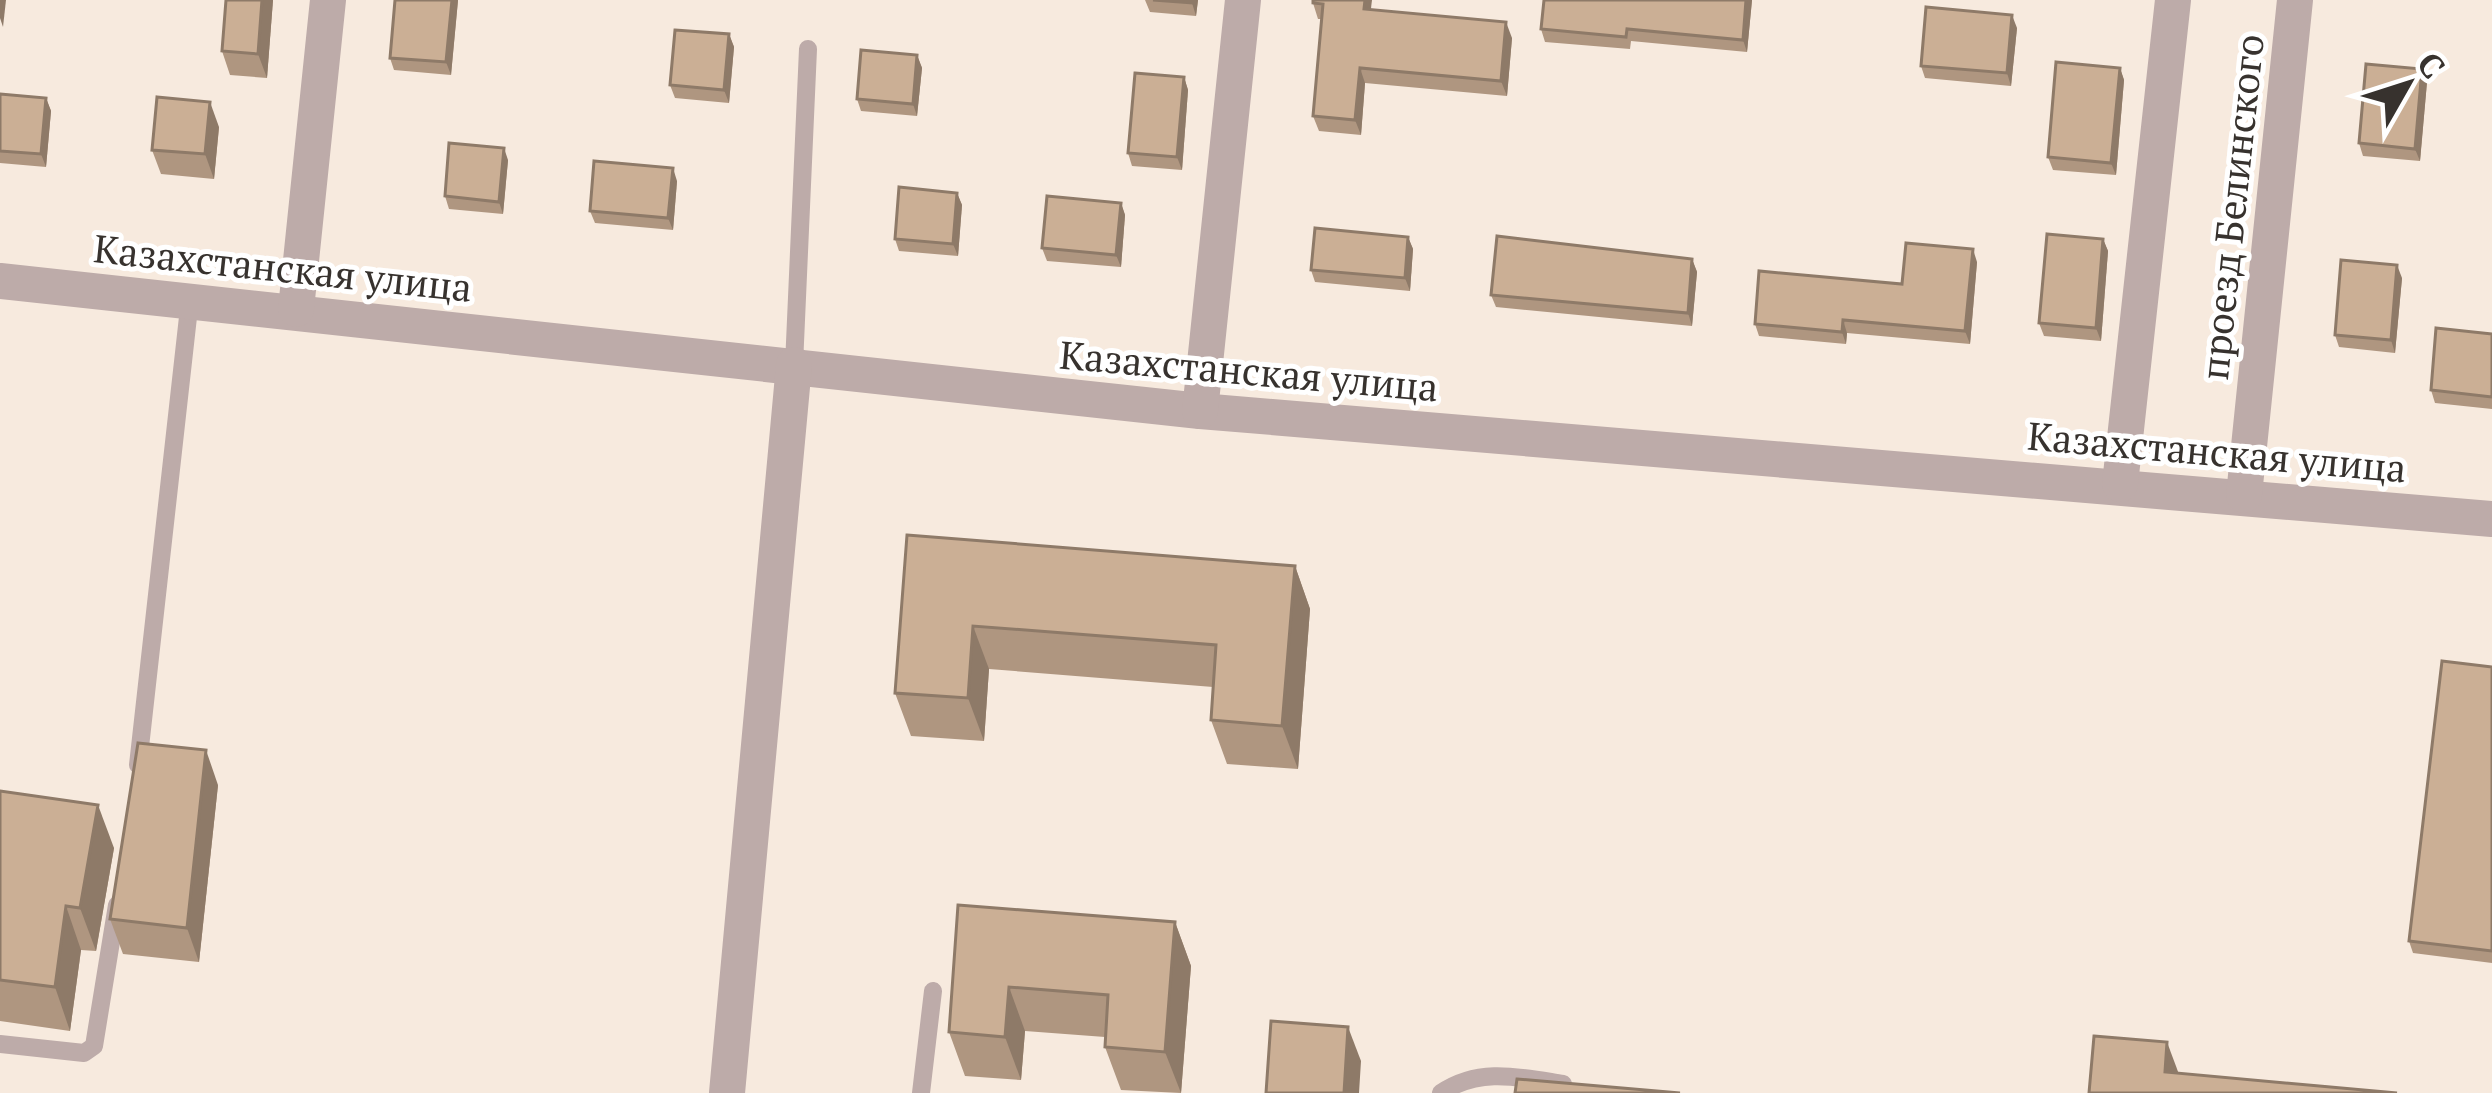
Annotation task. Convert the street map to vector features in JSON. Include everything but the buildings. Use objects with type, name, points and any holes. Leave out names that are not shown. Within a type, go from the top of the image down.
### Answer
[{"type":"street","points":[[296,309],[328,0]]},
{"type":"street","points":[[1200,411],[1243,0]]},
{"type":"street","name":"проезд Белинского","points":[[2120,484],[2173,0]]},
{"type":"street","name":"проезд Белинского","points":[[2244,494],[2295,0]]},
{"type":"street","name":"Казахстанская улица","points":[[0,281],[296,309],[1200,411],[2244,494],[2492,519]]},
{"type":"street","points":[[728,1093],[794,365]]},
{"type":"lane","points":[[794,365],[808,50]]},
{"type":"lane","points":[[135,791],[190,299]]},
{"type":"lane","points":[[0,1044],[84,1053],[94,1046],[121,884]]},
{"type":"lane","points":[[921,1093],[933,991]]},
{"type":"lane","points":[[1441,1093],[1463,1078],[1490,1075],[1593,1089]]}]
